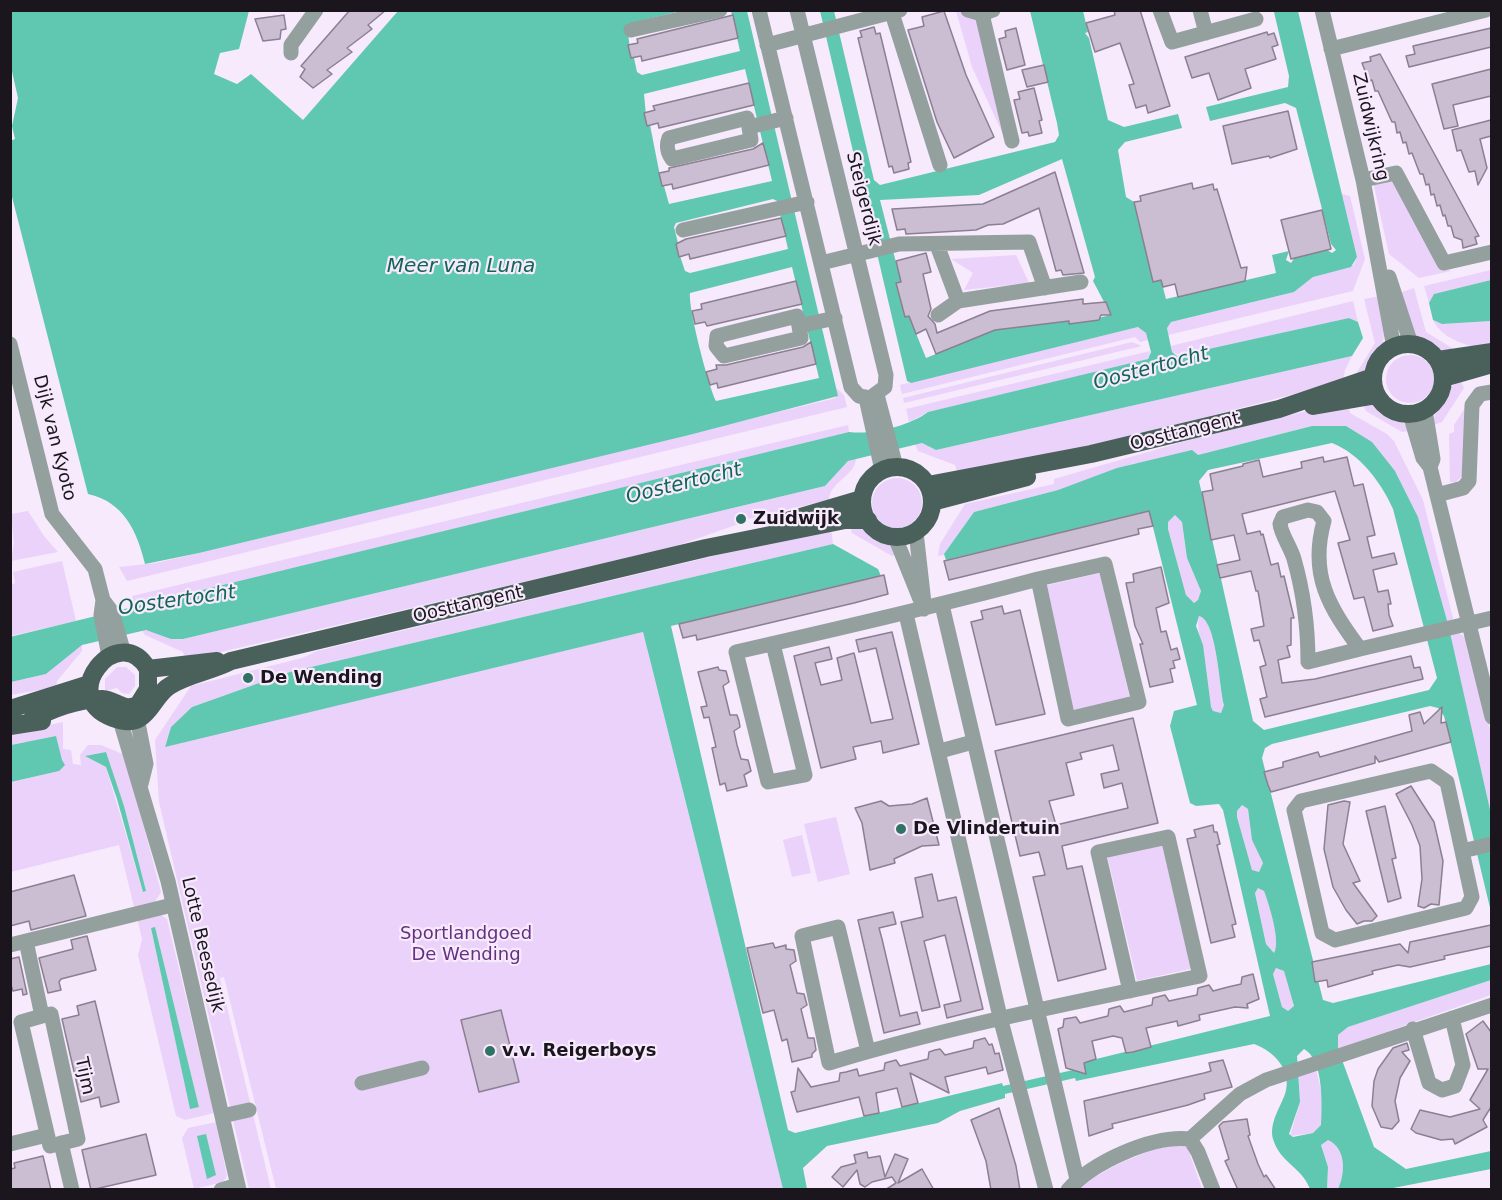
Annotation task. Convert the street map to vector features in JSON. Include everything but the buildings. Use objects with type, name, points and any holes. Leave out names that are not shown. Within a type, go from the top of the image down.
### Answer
[{"type":"main road","points":[[1400,340],[1431,352],[1438,360],[1443,378],[1441,392],[1436,401],[1417,412],[1396,412],[1386,406],[1375,386],[1381,357],[1400,340]]},
{"type":"main road","points":[[1438,360],[1491,352]]},
{"type":"main road","points":[[1443,378],[1491,364]]},
{"type":"main road","name":"Oosttangent","points":[[930,494],[1054,471],[1091,454],[1279,409],[1295,410],[1375,386]]},
{"type":"main road","points":[[887,461],[921,475],[930,494],[930,515],[916,532],[895,537],[884,534],[867,520],[862,499],[870,479],[887,461]]},
{"type":"main road","name":"Oosttangent","points":[[706,548],[862,499]]},
{"type":"main road","name":"Oosttangent","points":[[132,714],[149,712],[161,692],[173,683],[208,672],[231,661],[706,548],[845,520],[867,520]]},
{"type":"main road","points":[[10,709],[94,698],[132,714],[148,689],[148,669],[137,657],[115,647],[98,664],[94,698]]},
{"type":"main road","name":"Oosttangent","points":[[148,669],[206,661],[231,661]]},
{"type":"main road","points":[[10,726],[30,721],[54,720],[94,698]]},
{"type":"street","points":[[291,53],[291,45],[316,10]]},
{"type":"street","points":[[631,30],[720,10]]},
{"type":"street","points":[[759,10],[851,387],[859,396],[872,396],[887,461]]},
{"type":"street","name":"Steigerdijk","points":[[797,10],[864,254],[886,375],[885,387],[872,396]]},
{"type":"street","points":[[1160,10],[1172,42],[1256,19]]},
{"type":"street","points":[[1200,10],[1206,33]]},
{"type":"street","name":"Zuidwijkring","points":[[1322,10],[1378,253],[1387,271],[1391,305],[1400,340]]},
{"type":"street","points":[[1331,49],[1459,14],[1486,10]]},
{"type":"street","points":[[767,45],[894,11],[940,165]]},
{"type":"street","points":[[981,12],[1012,141]]},
{"type":"street","points":[[747,118],[749,127],[751,140],[672,159],[669,154],[667,144],[669,138],[747,118]]},
{"type":"street","points":[[749,127],[786,118]]},
{"type":"street","points":[[1363,180],[1396,173],[1444,263],[1491,252]]},
{"type":"street","points":[[683,230],[807,202]]},
{"type":"street","points":[[821,263],[899,244],[1029,242],[1045,288]]},
{"type":"street","points":[[937,245],[958,300]]},
{"type":"street","points":[[938,315],[958,300],[1081,282]]},
{"type":"street","points":[[796,316],[799,326],[801,338],[724,356],[716,346],[717,336],[796,316]]},
{"type":"street","points":[[799,326],[835,318]]},
{"type":"street","name":"Dijk van Kyoto","points":[[10,344],[52,514],[95,569],[115,647]]},
{"type":"street","points":[[1437,495],[1463,488],[1469,481],[1472,405],[1480,394],[1491,392]]},
{"type":"street","points":[[1417,412],[1433,459],[1430,467],[1470,623],[1491,717]]},
{"type":"street","points":[[1360,649],[1333,612],[1320,578],[1319,539],[1324,521],[1322,516],[1308,510],[1283,517],[1280,528],[1289,542],[1308,622],[1308,662],[1424,636],[1491,618]]},
{"type":"street","points":[[916,532],[923,579],[924,609]]},
{"type":"street","points":[[895,537],[924,609]]},
{"type":"street","points":[[773,644],[805,775],[768,782],[736,652],[906,614],[1038,579],[1105,564],[1139,702],[1068,719],[1038,579]]},
{"type":"street","points":[[942,605],[1053,1079],[1072,1184],[1100,1165],[1148,1143],[1190,1138],[1240,1094],[1282,1074],[1491,1005]]},
{"type":"street","points":[[906,614],[940,751],[1001,1021],[1046,1190]]},
{"type":"street","name":"Lotte Beesedijk","points":[[132,714],[141,784],[168,881],[239,1187]]},
{"type":"street","points":[[940,751],[973,742]]},
{"type":"street","points":[[1431,771],[1448,782],[1467,850],[1472,897],[1466,908],[1335,940],[1322,933],[1294,810],[1300,801],[1431,771]]},
{"type":"street","points":[[868,1051],[838,927],[802,936],[830,1063],[868,1051],[1001,1021],[1036,1010],[1130,991],[1200,976],[1167,837],[1098,852],[1130,991]]},
{"type":"street","points":[[1467,850],[1491,844]]},
{"type":"street","points":[[10,945],[172,905]]},
{"type":"street","name":"Tijm","points":[[26,941],[42,1016],[51,1014],[78,1139],[61,1143]]},
{"type":"street","points":[[42,1016],[21,1022],[50,1146],[61,1143],[72,1190]]},
{"type":"street","points":[[1413,1029],[1430,1083],[1442,1090],[1455,1086],[1462,1065],[1452,1018]]},
{"type":"street","points":[[362,1083],[422,1068]]},
{"type":"street","points":[[222,1116],[249,1110]]},
{"type":"street","points":[[10,1144],[47,1134]]},
{"type":"street","points":[[1190,1138],[1213,1190]]},
{"type":"street","points":[[221,1190],[239,1187]]},
{"type":"green space","points":[[956,11],[961,11],[981,22],[1006,141],[972,67]]},
{"type":"green space","points":[[1391,178],[1446,269],[1451,271],[1419,278],[1389,254],[1373,182]]},
{"type":"green space","points":[[1342,194],[1350,196],[1365,259],[1353,291],[1168,335],[1167,326],[1171,322],[1294,292],[1313,277],[1354,265],[1357,257]]},
{"type":"green space","points":[[1016,255],[1029,283],[964,290],[973,273],[951,259]]},
{"type":"green space","points":[[1491,270],[1491,280],[1435,294],[1429,303],[1424,286]]},
{"type":"green space","points":[[1414,288],[1426,332],[1457,351],[1432,347],[1416,335],[1406,316],[1399,293]]},
{"type":"green space","points":[[1380,296],[1384,330],[1381,350],[1377,359],[1359,376],[1356,374],[1375,343],[1364,299]]},
{"type":"green space","points":[[1353,301],[1358,322],[1349,318],[1182,356],[1172,352],[1171,346]]},
{"type":"green space","points":[[1433,320],[1442,324],[1491,321],[1491,349],[1467,345],[1450,338],[1437,327]]},
{"type":"green space","points":[[1138,327],[1145,330],[1148,340],[1140,342],[1135,337],[902,394],[900,385]]},
{"type":"green space","points":[[1132,342],[1142,346],[904,403],[903,398]]},
{"type":"green space","points":[[1150,351],[1149,357],[1144,361],[928,412],[909,422],[906,409]]},
{"type":"green space","points":[[1410,355],[1427,362],[1434,379],[1427,396],[1410,403],[1393,396],[1386,379],[1393,362]]},
{"type":"green space","points":[[1352,356],[1345,370],[1343,381],[1151,431],[958,474],[955,465],[918,451],[915,444],[922,443],[936,450]]},
{"type":"green space","points":[[1461,381],[1464,388],[1442,422],[1434,425],[1442,399],[1456,383]]},
{"type":"green space","points":[[836,388],[844,395],[847,407],[127,581],[119,567],[156,563],[199,553],[836,398]]},
{"type":"green space","points":[[1347,401],[1350,413],[1387,434],[1394,441],[1423,500],[1453,618],[1451,623],[1448,624],[1418,517],[1395,471],[1312,426],[1198,455],[1132,464],[1058,490],[974,512],[944,555],[938,556],[940,544],[965,504],[1054,484],[1054,479],[1186,441]]},
{"type":"green space","points":[[1362,402],[1389,411],[1401,420],[1409,431],[1402,432],[1366,411]]},
{"type":"green space","points":[[1467,405],[1463,475],[1456,482],[1450,482],[1449,434],[1454,432],[1454,425]]},
{"type":"green space","points":[[848,425],[849,432],[135,607],[132,596]]},
{"type":"green space","points":[[856,458],[852,470],[833,488],[829,500],[739,521],[739,524],[670,548],[186,660],[183,652],[145,635],[142,630],[183,639],[825,486],[848,461]]},
{"type":"green space","points":[[897,478],[915,485],[922,503],[915,521],[897,528],[879,521],[872,503],[879,485]]},
{"type":"green space","points":[[28,511],[44,536],[58,552],[11,561],[14,543],[11,514]]},
{"type":"green space","points":[[1175,515],[1182,522],[1187,558],[1201,591],[1198,601],[1193,603],[1186,595],[1168,529],[1168,522]]},
{"type":"green space","points":[[850,526],[877,534],[897,555],[892,556],[852,533]]},
{"type":"green space","name":"Sportlandgoed De Wending","points":[[831,528],[833,544],[290,672],[192,707],[171,727],[165,746],[643,632],[783,1189],[276,1189],[224,977],[220,978],[271,1189],[249,1189],[159,802],[155,740],[191,686],[302,658],[317,651]]},
{"type":"green space","points":[[62,561],[76,621],[11,636],[10,585],[15,583],[13,572]]},
{"type":"green space","points":[[1100,573],[1130,699],[1074,712],[1044,586]]},
{"type":"green space","points":[[1199,616],[1205,620],[1214,641],[1224,705],[1221,713],[1213,711],[1211,707],[1200,644]]},
{"type":"green space","points":[[1459,633],[1469,640],[1491,734],[1491,814],[1450,635]]},
{"type":"green space","points":[[82,645],[82,651],[57,681],[56,687],[11,695],[11,682],[46,674]]},
{"type":"green space","points":[[117,667],[126,667],[135,675],[135,686],[129,694],[122,693],[117,688],[105,691],[105,679]]},
{"type":"green space","points":[[63,722],[63,749],[71,750],[73,764],[81,765],[80,755],[88,745],[101,745],[125,755],[161,892],[154,903],[134,907],[119,845],[11,872],[11,782],[59,771],[25,742],[11,745],[11,733]],"holes":[[[106,752],[146,891],[143,892],[106,767],[86,756]]]},
{"type":"green space","points":[[1242,805],[1248,809],[1252,840],[1263,863],[1259,872],[1252,870],[1237,817],[1237,811]]},
{"type":"green space","points":[[836,817],[850,874],[818,882],[804,824]]},
{"type":"green space","points":[[802,835],[811,873],[792,877],[783,840]]},
{"type":"green space","points":[[1164,841],[1194,968],[1137,981],[1107,855]]},
{"type":"green space","points":[[1258,888],[1264,891],[1271,913],[1276,940],[1274,953],[1266,944],[1255,892]]},
{"type":"green space","points":[[160,914],[167,919],[214,1113],[185,1120],[176,1116],[138,955],[142,939],[137,918]],"holes":[[[151,928],[155,928],[199,1107],[190,1108]]]},
{"type":"green space","points":[[1276,968],[1284,971],[1294,1006],[1288,1011],[1282,1007],[1273,974]]},
{"type":"green space","points":[[1491,980],[1491,995],[1338,1049],[1338,1035],[1348,1027]]},
{"type":"green space","points":[[1315,1066],[1322,1094],[1321,1125],[1313,1133],[1290,1136],[1300,1102],[1298,1072]]},
{"type":"green space","points":[[216,1122],[227,1176],[223,1182],[194,1189],[182,1138],[188,1128]]},
{"type":"green space","points":[[1328,1140],[1339,1149],[1343,1162],[1338,1189],[1327,1189],[1328,1167],[1321,1145]]},
{"type":"green space","points":[[1182,1143],[1187,1146],[1202,1189],[1076,1190],[1126,1160]]},
{"type":"water","name":"Meer van Luna","points":[[11,11],[249,11],[239,49],[220,53],[214,74],[237,84],[251,74],[303,120],[398,11],[681,11],[627,24],[631,58],[634,58],[637,72],[642,75],[740,51],[731,11],[747,11],[838,396],[689,435],[145,564],[133,529],[120,511],[100,498],[88,494],[11,193],[10,141],[15,139],[12,126],[18,98],[11,67]],"holes":[[[745,69],[772,181],[669,204],[664,186],[662,186],[650,125],[647,126],[644,94]],[[773,199],[777,201],[788,249],[690,273],[685,271],[676,244],[678,243],[674,227],[676,223]],[[792,267],[819,378],[716,401],[692,315],[690,293]]]},
{"type":"water","name":"Oostertocht","points":[[820,11],[834,11],[874,180],[880,185],[1055,142],[1059,135],[1057,123],[1030,11],[1083,11],[1088,32],[1085,33],[1089,38],[1108,120],[1124,127],[1178,114],[1182,128],[1125,142],[1118,150],[1126,197],[1134,202],[1153,282],[1161,280],[1166,299],[1276,273],[1272,255],[1289,251],[1286,260],[1291,263],[1295,257],[1327,250],[1332,253],[1336,250],[1331,244],[1296,108],[1285,103],[1210,121],[1206,107],[1288,87],[1289,76],[1274,12],[1271,11],[1298,11],[1357,257],[1351,267],[1313,277],[1294,292],[1171,322],[1167,328],[1172,352],[1177,356],[1349,318],[1358,322],[1363,338],[1352,356],[936,450],[922,443],[848,461],[825,486],[183,639],[171,639],[146,630],[82,645],[46,674],[11,682],[10,637],[849,432],[859,433],[890,428],[928,412],[1148,359],[1151,352],[1146,333],[1138,327],[911,383],[907,381]],"holes":[[[1062,159],[1095,277],[1093,281],[1111,315],[1098,318],[1098,320],[1090,321],[1090,319],[1070,324],[1069,321],[995,330],[926,358],[909,316],[905,317],[904,312],[908,311],[901,303],[897,283],[901,282],[880,200],[979,195]]]},
{"type":"water","points":[[1491,280],[1491,321],[1442,324],[1433,320],[1429,303],[1434,294]]},
{"type":"water","points":[[1312,426],[1346,426],[1372,442],[1395,471],[1418,517],[1448,624],[1491,814],[1491,912],[1444,716],[1438,708],[1430,706],[1272,744],[1265,748],[1262,758],[1323,1000],[1333,1003],[1491,964],[1491,980],[1348,1027],[1338,1035],[1338,1049],[1374,1147],[1406,1169],[1491,1151],[1491,1169],[1388,1189],[1338,1189],[1343,1162],[1339,1149],[1328,1140],[1321,1145],[1328,1167],[1327,1189],[1310,1189],[1302,1175],[1281,1154],[1273,1139],[1272,1127],[1287,1086],[1284,1070],[1275,1057],[1254,1044],[1076,1081],[1075,1078],[1005,1094],[1005,1098],[960,1111],[938,1123],[827,1146],[803,1168],[807,1189],[783,1189],[643,632],[165,747],[171,727],[192,707],[290,672],[833,544],[878,569],[881,576],[671,626],[788,1130],[795,1133],[1002,1083],[1003,1086],[1073,1070],[1072,1065],[1270,1016],[1223,810],[1219,804],[1196,806],[1190,803],[1170,726],[1174,711],[1197,705],[1149,511],[946,560],[944,554],[974,512],[1058,490],[1117,468],[1192,450],[1198,455]],"holes":[[[1332,443],[1352,454],[1376,479],[1393,509],[1437,678],[1429,690],[1264,730],[1253,721],[1199,481],[1208,470]],[[1175,515],[1182,522],[1187,558],[1201,591],[1198,600],[1194,603],[1186,595],[1168,522]],[[1199,616],[1205,620],[1214,641],[1224,705],[1221,713],[1213,711],[1211,707],[1203,645],[1196,626]],[[1242,805],[1248,809],[1252,840],[1263,863],[1259,872],[1252,870],[1237,811]],[[1258,888],[1264,891],[1271,913],[1276,940],[1274,953],[1266,944],[1255,893]],[[1276,968],[1284,971],[1294,1006],[1288,1011],[1282,1007],[1273,974]],[[1304,1049],[1311,1055],[1318,1073],[1321,1125],[1313,1133],[1293,1137],[1289,1134],[1300,1102],[1297,1056]]]},
{"type":"water","points":[[56,736],[65,765],[59,771],[11,782],[11,745]]},
{"type":"water","points":[[106,752],[124,806],[146,891],[143,892],[106,767],[85,756]]},
{"type":"water","points":[[155,927],[199,1107],[190,1109],[151,928]]},
{"type":"water","points":[[206,1134],[216,1175],[207,1179],[197,1136]]},
{"type":"place","name":"Zuidwijk","points":[[741,519]]},
{"type":"place","name":"De Wending","points":[[248,678]]},
{"type":"place","name":"De Vlindertuin","points":[[901,829]]},
{"type":"place","name":"v.v. Reigerboys","points":[[490,1051]]}]
